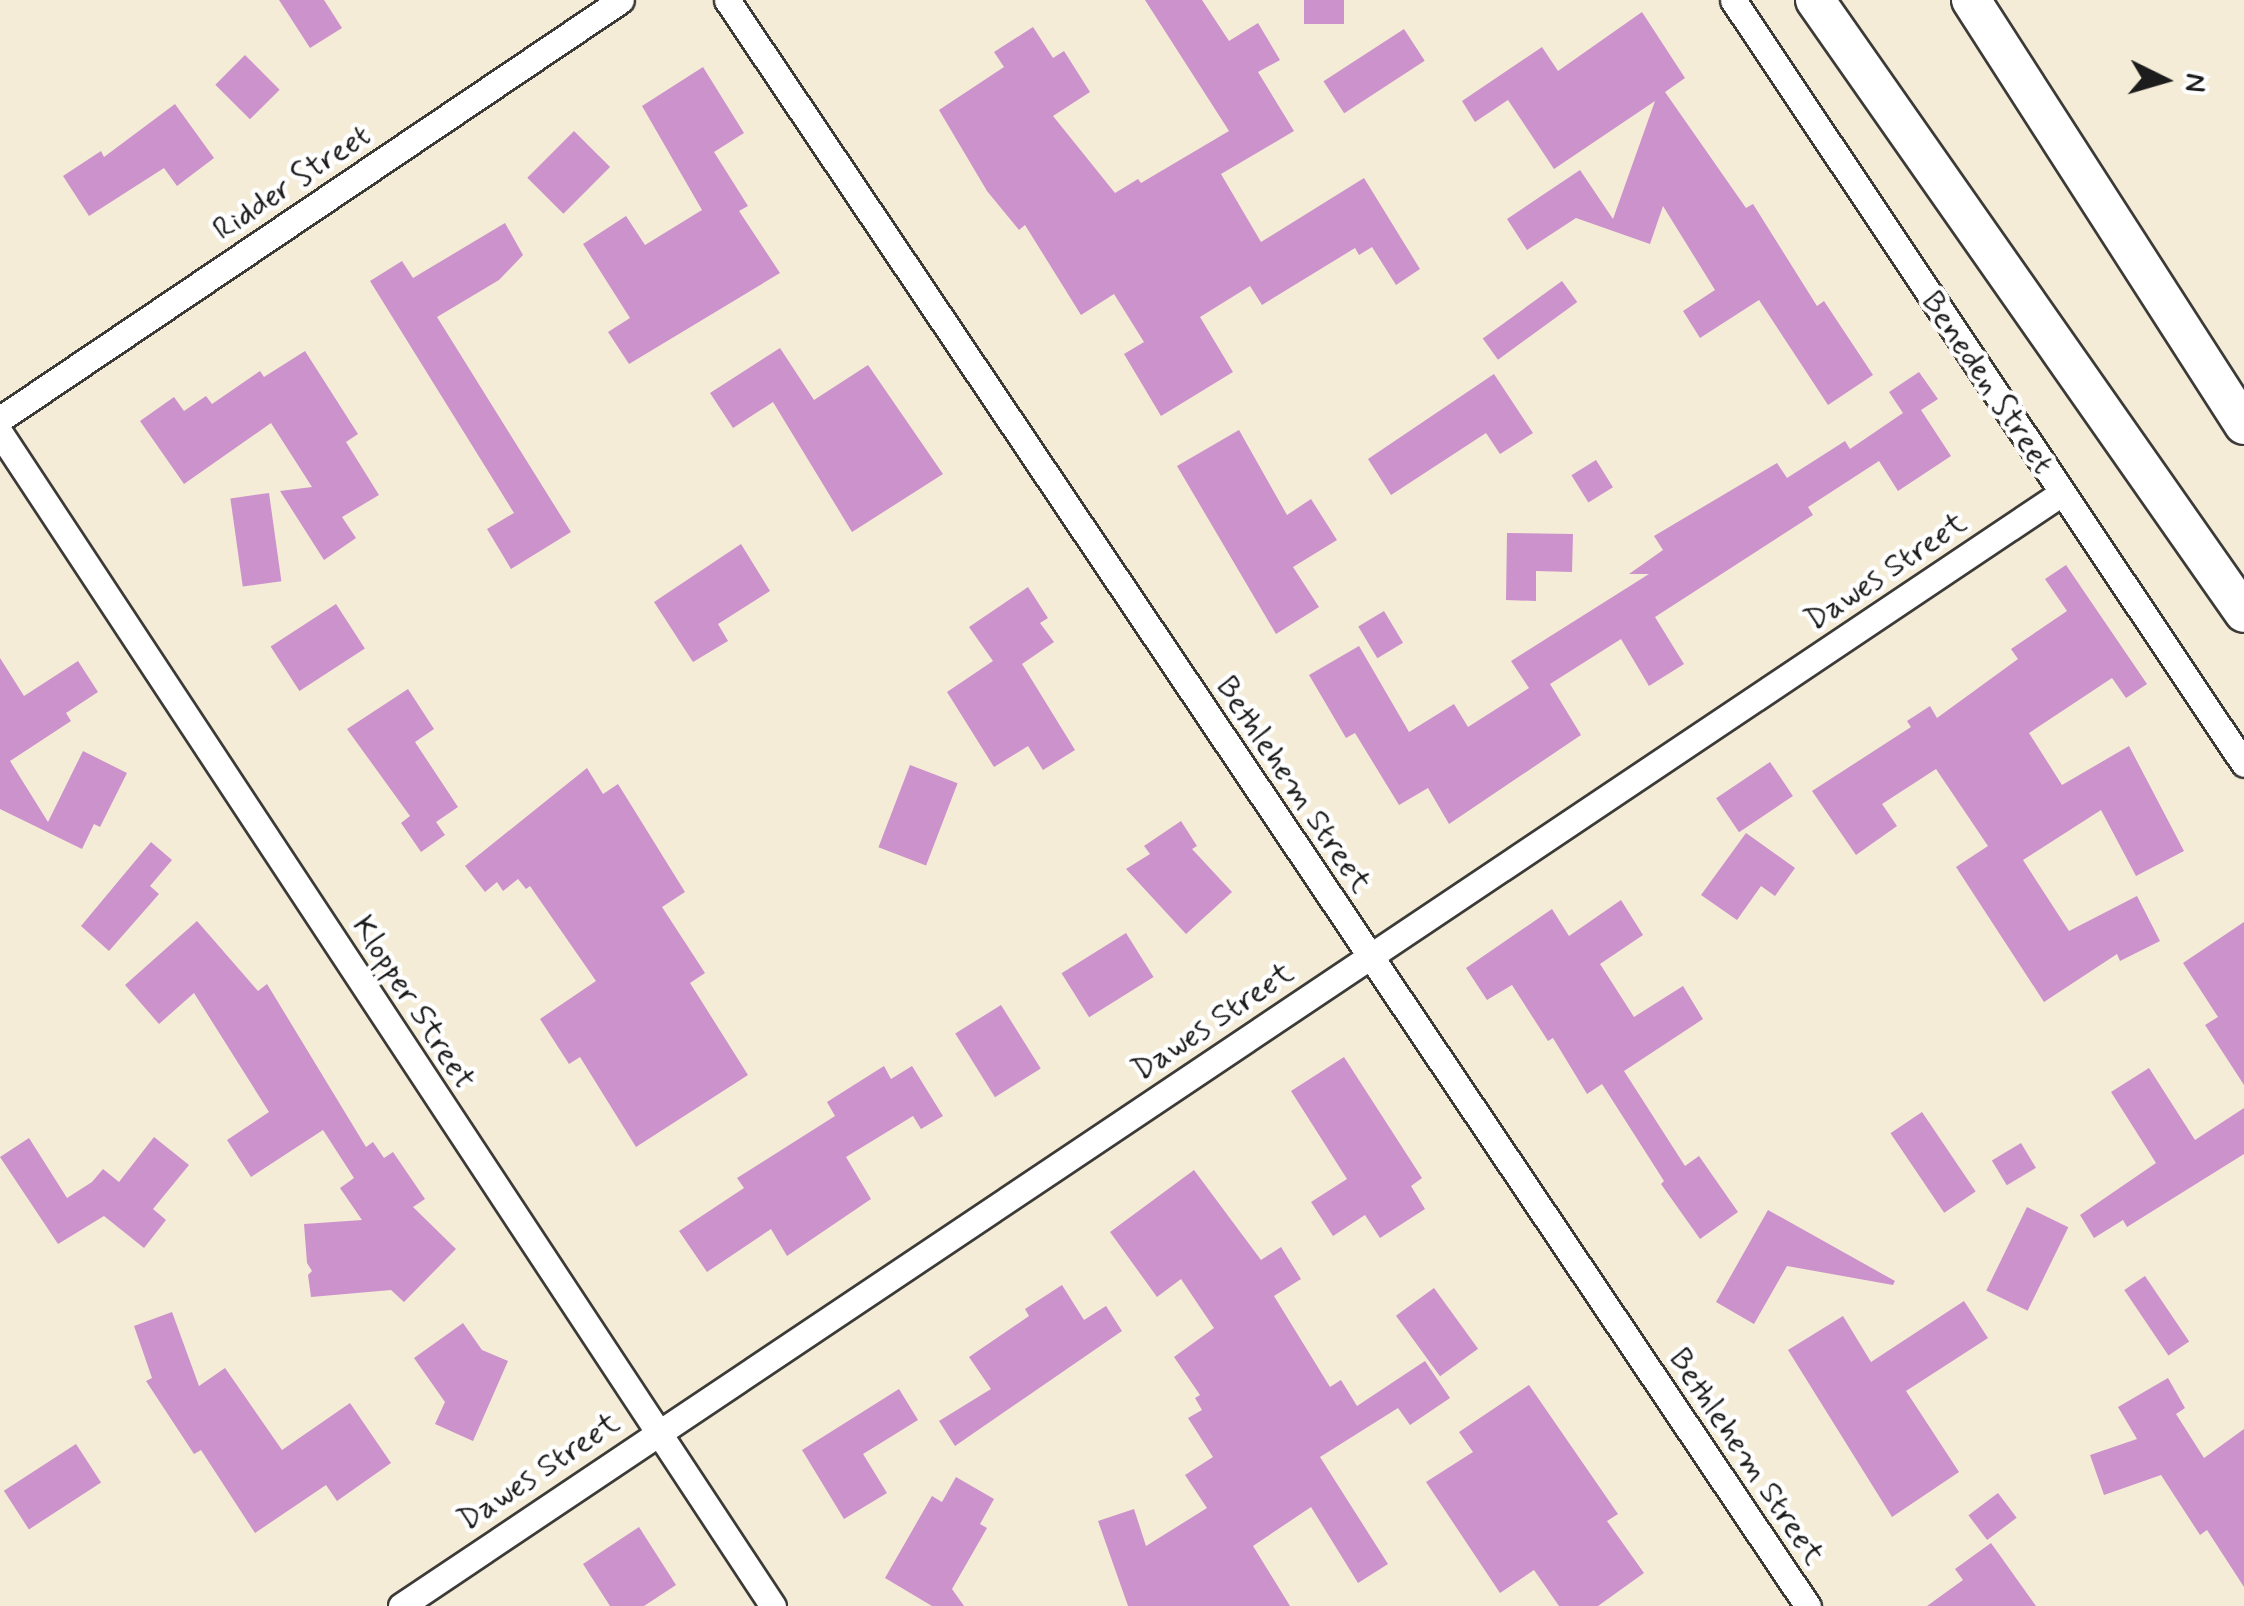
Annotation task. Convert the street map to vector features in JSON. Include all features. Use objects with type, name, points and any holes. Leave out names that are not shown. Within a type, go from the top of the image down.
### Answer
[{"type":"main road","points":[[1815,0],[2244,613]]},
{"type":"main road","points":[[1971,0],[2244,426]]},
{"type":"street","name":"Ridder Street","points":[[0,419],[620,0]]},
{"type":"street","name":"Bethlehem Street","points":[[727,0],[1808,1606]]},
{"type":"street","name":"Beneden Street","points":[[1733,0],[2244,764]]},
{"type":"street","name":"Klopper Street","points":[[0,433],[655,1432],[774,1606]]},
{"type":"street","name":"Dawes Street","points":[[401,1606],[655,1432],[2062,493]]},
{"type":"building","points":[[279,0],[324,0],[342,28],[310,48]]},
{"type":"building","points":[[1145,0],[1202,0],[1229,41],[1258,23],[1280,60],[1258,72],[1294,131],[1221,174],[1261,242],[1364,178],[1420,269],[1396,285],[1372,247],[1359,255],[1355,248],[1262,305],[1250,286],[1200,317],[1233,372],[1161,416],[1124,354],[1144,342],[1114,294],[1081,315],[1025,225],[1019,230],[987,191],[939,110],[1004,67],[994,52],[1033,27],[1053,58],[1064,51],[1090,92],[1053,116],[1115,193],[1138,179],[1141,183],[1229,131]]},
{"type":"building","points":[[1304,0],[1344,0],[1344,24],[1304,24]]},
{"type":"building","points":[[1642,12],[1685,78],[1665,92],[1746,208],[1753,204],[1817,306],[1824,301],[1873,375],[1828,405],[1759,300],[1700,338],[1683,311],[1715,290],[1663,206],[1650,244],[1576,218],[1527,250],[1507,219],[1580,170],[1613,219],[1655,101],[1554,169],[1508,100],[1475,122],[1462,101],[1542,47],[1558,71]]},
{"type":"building","points":[[1404,29],[1425,61],[1344,113],[1323,81]]},
{"type":"building","points":[[245,55],[280,90],[250,119],[215,85]]},
{"type":"building","points":[[703,67],[744,133],[714,152],[748,206],[739,211],[780,273],[629,364],[608,332],[630,318],[583,244],[626,216],[645,245],[702,210],[642,106]]},
{"type":"building","points":[[175,104],[214,158],[177,186],[164,168],[89,216],[63,176],[101,151],[104,157]]},
{"type":"building","points":[[574,131],[610,167],[563,214],[527,178]]},
{"type":"building","points":[[505,223],[523,255],[499,280],[437,317],[571,532],[511,569],[487,529],[514,513],[370,281],[402,261],[413,278]]},
{"type":"building","points":[[1562,281],[1577,302],[1498,360],[1483,339]]},
{"type":"building","points":[[780,348],[814,400],[868,365],[943,474],[852,532],[773,402],[733,428],[710,393]]},
{"type":"building","points":[[305,351],[358,434],[346,442],[379,495],[342,517],[356,538],[324,560],[280,491],[312,487],[271,423],[184,484],[140,421],[174,397],[184,411],[206,396],[212,404],[260,371],[264,377]]},
{"type":"building","points":[[1919,372],[1938,399],[1921,410],[1951,456],[1898,491],[1879,461],[1808,507],[1813,515],[1655,617],[1684,664],[1649,686],[1621,639],[1550,684],[1581,735],[1449,824],[1428,788],[1399,805],[1355,733],[1346,738],[1309,675],[1359,646],[1409,732],[1454,704],[1468,727],[1529,688],[1511,661],[1649,574],[1629,574],[1663,550],[1654,536],[1777,463],[1787,478],[1845,441],[1850,449],[1903,413],[1889,392]]},
{"type":"building","points":[[1494,374],[1533,433],[1500,454],[1486,433],[1391,495],[1368,459]]},
{"type":"building","points":[[1239,430],[1287,515],[1311,499],[1337,540],[1293,567],[1319,607],[1276,634],[1177,466]]},
{"type":"building","points":[[1596,460],[1613,487],[1588,503],[1571,475]]},
{"type":"building","points":[[269,493],[281,581],[243,587],[230,498]]},
{"type":"building","points":[[1507,533],[1573,534],[1572,572],[1536,571],[1536,601],[1506,600]]},
{"type":"building","points":[[741,544],[770,591],[718,624],[728,641],[693,662],[654,602]]},
{"type":"building","points":[[2066,565],[2147,684],[2126,698],[2112,678],[2029,733],[2062,785],[2129,746],[2184,851],[2136,876],[2101,810],[2023,860],[2069,931],[2137,896],[2160,941],[2120,961],[2117,954],[2044,1002],[1956,867],[1988,846],[1936,769],[1882,804],[1897,826],[1856,855],[1812,791],[1911,727],[1907,721],[1930,706],[1937,718],[2018,659],[2011,649],[2067,611],[2045,579]]},
{"type":"building","points":[[1028,587],[1048,618],[1040,623],[1054,642],[1022,664],[1075,750],[1043,770],[1028,746],[994,767],[947,692],[993,661],[969,627]]},
{"type":"building","points":[[336,604],[365,648],[299,691],[271,646]]},
{"type":"building","points":[[1384,611],[1403,643],[1377,658],[1358,626]]},
{"type":"building","points":[[0,658],[24,696],[78,661],[98,692],[66,713],[71,721],[10,761],[48,822],[83,751],[127,773],[100,827],[94,824],[82,849],[0,809]]},
{"type":"building","points":[[408,689],[434,729],[415,742],[458,807],[436,822],[445,835],[421,852],[401,823],[410,816],[347,729]]},
{"type":"building","points":[[1770,762],[1793,796],[1739,832],[1716,798]]},
{"type":"building","points":[[910,765],[958,783],[926,865],[878,847]]},
{"type":"building","points":[[587,768],[603,794],[618,784],[685,892],[662,907],[705,973],[690,983],[748,1075],[636,1147],[580,1057],[569,1064],[540,1019],[596,981],[530,886],[526,889],[518,879],[503,891],[497,882],[485,892],[465,866]]},
{"type":"building","points":[[1181,821],[1197,846],[1192,849],[1232,892],[1186,934],[1126,869],[1150,854],[1144,846]]},
{"type":"building","points":[[1746,833],[1795,868],[1775,896],[1761,886],[1737,920],[1701,895]]},
{"type":"building","points":[[151,842],[172,860],[150,886],[159,894],[109,951],[81,926]]},
{"type":"building","points":[[1621,900],[1643,935],[1600,964],[1634,1017],[1683,986],[1703,1019],[1624,1071],[1685,1166],[1699,1156],[1738,1212],[1700,1239],[1661,1184],[1664,1181],[1602,1084],[1587,1094],[1553,1038],[1548,1041],[1512,985],[1487,1000],[1466,968],[1552,909],[1569,936]]},
{"type":"building","points":[[197,921],[258,991],[267,984],[366,1147],[373,1142],[384,1158],[393,1152],[425,1199],[413,1207],[456,1249],[404,1302],[391,1290],[311,1297],[308,1275],[312,1271],[307,1263],[304,1224],[362,1220],[340,1188],[354,1178],[323,1130],[251,1177],[227,1140],[269,1112],[194,993],[159,1024],[125,985]]},
{"type":"building","points":[[2244,922],[2244,1085],[2205,1025],[2218,1017],[2183,963]]},
{"type":"building","points":[[1126,933],[1154,977],[1089,1017],[1062,973]]},
{"type":"building","points":[[1001,1005],[1041,1069],[995,1097],[955,1034]]},
{"type":"building","points":[[1344,1057],[1422,1178],[1411,1186],[1425,1209],[1380,1238],[1365,1215],[1333,1236],[1311,1202],[1347,1179],[1291,1091]]},
{"type":"building","points":[[884,1066],[891,1079],[912,1066],[943,1116],[921,1129],[913,1116],[846,1157],[871,1199],[787,1256],[771,1229],[707,1272],[679,1231],[744,1188],[737,1178],[835,1116],[827,1102]]},
{"type":"building","points":[[2149,1068],[2195,1140],[2244,1108],[2244,1154],[2127,1227],[2123,1220],[2094,1238],[2080,1215],[2156,1163],[2111,1092]]},
{"type":"building","points":[[1922,1112],[1976,1192],[1944,1213],[1890,1133]]},
{"type":"building","points":[[154,1137],[189,1165],[153,1209],[166,1220],[144,1248],[104,1216],[58,1244],[0,1157],[29,1138],[67,1198],[92,1182],[103,1169],[119,1182]]},
{"type":"building","points":[[2021,1143],[2036,1168],[2007,1185],[1992,1161]]},
{"type":"building","points":[[1194,1170],[1261,1260],[1281,1247],[1301,1279],[1274,1296],[1330,1387],[1341,1380],[1357,1406],[1425,1361],[1450,1398],[1410,1425],[1398,1408],[1320,1457],[1388,1564],[1358,1583],[1311,1507],[1253,1546],[1290,1606],[1128,1606],[1098,1521],[1134,1509],[1146,1546],[1207,1508],[1185,1475],[1213,1457],[1188,1418],[1202,1410],[1195,1398],[1200,1395],[1174,1357],[1214,1328],[1181,1279],[1157,1297],[1110,1232]]},
{"type":"building","points":[[2027,1207],[2068,1227],[2028,1311],[1986,1291]]},
{"type":"building","points":[[1768,1210],[1895,1281],[1893,1285],[1787,1266],[1754,1324],[1716,1302]]},
{"type":"building","points":[[2145,1276],[2189,1341],[2168,1355],[2124,1290]]},
{"type":"building","points":[[1062,1285],[1084,1320],[1106,1306],[1122,1331],[955,1446],[939,1421],[991,1389],[969,1357],[1029,1316],[1025,1309]]},
{"type":"building","points":[[1434,1288],[1478,1349],[1440,1376],[1396,1316]]},
{"type":"building","points":[[1964,1301],[1988,1338],[1906,1391],[1959,1472],[1892,1517],[1788,1350],[1843,1316],[1871,1362]]},
{"type":"building","points":[[172,1312],[199,1386],[225,1368],[282,1450],[350,1403],[391,1463],[337,1501],[326,1485],[255,1533],[201,1450],[194,1454],[146,1381],[152,1378],[134,1326]]},
{"type":"building","points":[[463,1323],[482,1350],[508,1361],[473,1441],[435,1424],[445,1402],[414,1358]]},
{"type":"building","points":[[2168,1378],[2185,1408],[2176,1414],[2204,1458],[2244,1429],[2244,1587],[2207,1530],[2200,1535],[2161,1475],[2104,1495],[2090,1455],[2137,1439],[2118,1407]]},
{"type":"building","points":[[1529,1385],[1618,1514],[1607,1521],[1644,1573],[1598,1606],[1559,1606],[1534,1570],[1500,1593],[1426,1482],[1473,1452],[1459,1432]]},
{"type":"building","points":[[899,1389],[918,1420],[863,1454],[887,1493],[844,1519],[802,1450]]},
{"type":"building","points":[[76,1444],[101,1483],[29,1529],[4,1491]]},
{"type":"building","points":[[956,1477],[994,1499],[980,1524],[987,1528],[952,1589],[964,1606],[932,1606],[885,1578],[932,1496],[942,1502]]},
{"type":"building","points":[[1998,1493],[2017,1518],[1987,1540],[1968,1515]]},
{"type":"building","points":[[639,1527],[676,1585],[644,1606],[610,1606],[583,1564]]},
{"type":"building","points":[[1991,1543],[2036,1606],[1927,1606],[1963,1580],[1955,1569]]}]
